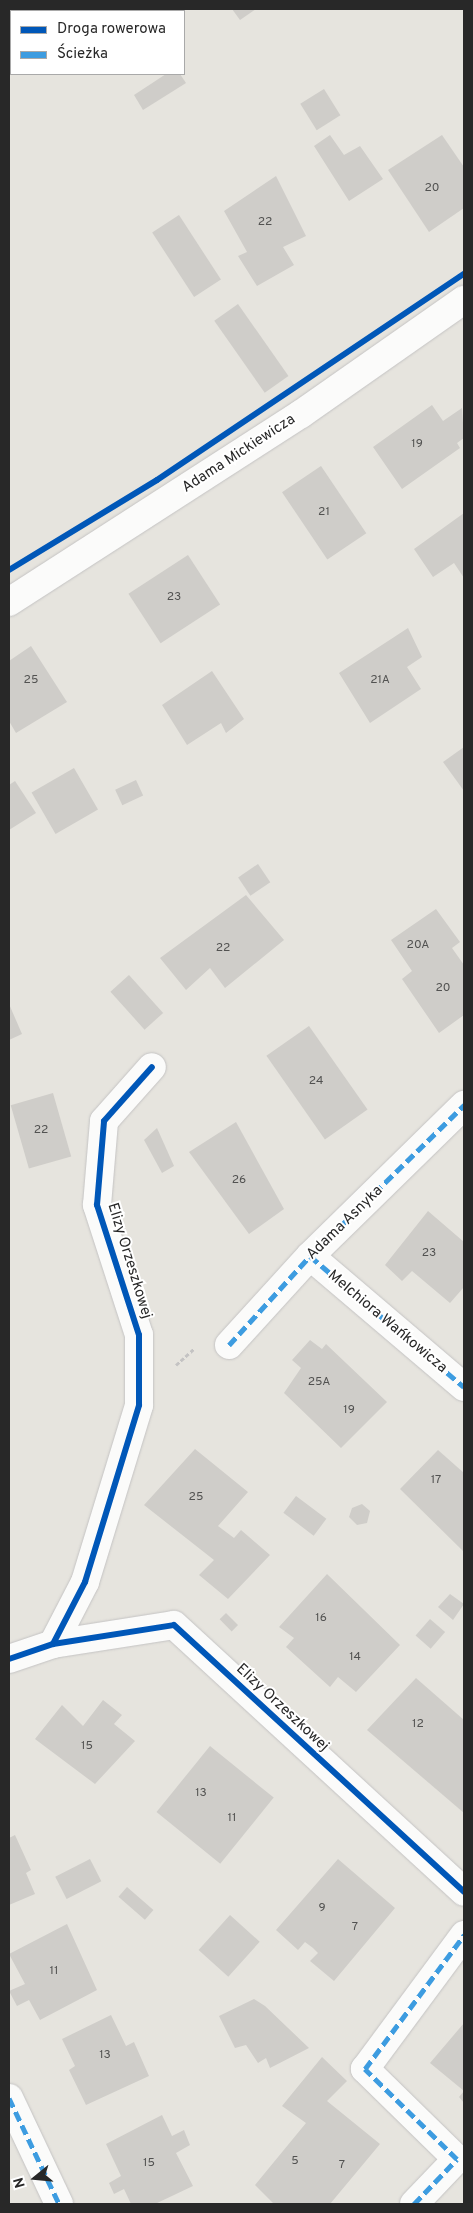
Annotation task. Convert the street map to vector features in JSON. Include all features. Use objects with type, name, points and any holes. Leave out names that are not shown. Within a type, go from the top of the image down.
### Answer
[{"type":"street","name":"Adama Mickiewicza","points":[[9,602],[301,414],[464,300]]},
{"type":"street","name":"Elizy Orzeszkowej","points":[[53,1644],[85,1582],[139,1405],[139,1336],[97,1206],[104,1121],[152,1067]]},
{"type":"street","name":"Adama Asnyka","points":[[229,1345],[310,1256],[464,1105]]},
{"type":"street","name":"Melchiora Wańkowicza","points":[[310,1256],[464,1387]]},
{"type":"street","name":"Elizy Orzeszkowej","points":[[9,1660],[53,1644],[174,1625],[464,1892]]},
{"type":"street","points":[[414,2204],[457,2158],[365,2069],[464,1935]]},
{"type":"street","points":[[9,2098],[59,2204]]},
{"type":"path","points":[[174,1366],[196,1347]]},
{"type":"building","points":[[232,9],[256,9],[240,20]]},
{"type":"building","points":[[164,75],[181,75],[186,83],[143,110],[134,95]]},
{"type":"building","points":[[324,89],[340,115],[317,130],[300,104]]},
{"type":"building","points":[[330,135],[344,155],[360,146],[383,179],[349,201],[314,146]]},
{"type":"building","points":[[442,135],[464,167],[464,208],[429,232],[388,170]]},
{"type":"building","points":[[276,176],[306,236],[283,247],[294,265],[257,286],[238,256],[247,252],[224,211]]},
{"type":"building","points":[[179,215],[221,280],[194,297],[152,232]]},
{"type":"building","points":[[238,304],[288,376],[265,393],[214,321]]},
{"type":"building","points":[[432,405],[443,421],[462,408],[464,438],[457,443],[460,448],[402,489],[373,447]]},
{"type":"building","points":[[321,466],[366,533],[327,559],[282,492]]},
{"type":"building","points":[[464,513],[464,578],[454,563],[433,577],[414,549]]},
{"type":"building","points":[[188,555],[220,604],[161,643],[128,594]]},
{"type":"building","points":[[408,628],[422,657],[407,667],[421,689],[370,723],[339,673]]},
{"type":"building","points":[[31,646],[67,702],[16,733],[9,721],[9,661]]},
{"type":"building","points":[[212,671],[244,719],[226,733],[221,723],[187,745],[162,705]]},
{"type":"building","points":[[464,747],[464,791],[443,762]]},
{"type":"building","points":[[74,768],[98,810],[56,834],[32,792]]},
{"type":"building","points":[[136,780],[143,795],[122,805],[115,790]]},
{"type":"building","points":[[15,781],[36,813],[9,830],[9,785]]},
{"type":"building","points":[[258,864],[270,882],[250,896],[238,877]]},
{"type":"building","points":[[246,895],[284,940],[225,988],[210,968],[186,990],[160,958]]},
{"type":"building","points":[[436,909],[460,942],[452,948],[464,965],[464,1015],[439,1033],[402,979],[412,971],[391,940]]},
{"type":"building","points":[[129,975],[163,1013],[145,1030],[110,992]]},
{"type":"building","points":[[9,1004],[22,1034],[9,1040]]},
{"type":"building","points":[[309,1026],[368,1110],[325,1139],[266,1056]]},
{"type":"building","points":[[53,1093],[71,1156],[29,1169],[11,1105]]},
{"type":"building","points":[[236,1122],[284,1209],[249,1234],[189,1152]]},
{"type":"building","points":[[157,1128],[174,1166],[162,1173],[144,1140]]},
{"type":"building","points":[[428,1211],[464,1242],[464,1287],[450,1303],[412,1271],[402,1281],[385,1265]]},
{"type":"building","points":[[310,1340],[322,1349],[326,1344],[387,1402],[341,1448],[284,1393],[301,1368],[292,1360]]},
{"type":"building","points":[[195,1449],[248,1492],[218,1526],[234,1538],[241,1530],[270,1555],[228,1599],[199,1575],[214,1560],[144,1505]]},
{"type":"building","points":[[438,1450],[464,1473],[464,1552],[400,1489]]},
{"type":"building","points":[[296,1496],[326,1519],[314,1536],[283,1513]]},
{"type":"building","points":[[362,1504],[370,1511],[367,1523],[357,1525],[349,1517],[352,1508]]},
{"type":"building","points":[[327,1574],[400,1645],[356,1692],[338,1677],[330,1687],[286,1647],[294,1638],[279,1627]]},
{"type":"building","points":[[450,1594],[464,1604],[453,1620],[438,1607]]},
{"type":"building","points":[[226,1613],[238,1625],[232,1631],[220,1619]]},
{"type":"building","points":[[430,1619],[445,1632],[431,1649],[416,1636]]},
{"type":"building","points":[[416,1678],[464,1720],[464,1813],[367,1730]]},
{"type":"building","points":[[103,1700],[122,1715],[114,1724],[135,1741],[95,1784],[35,1739],[62,1705],[83,1726]]},
{"type":"building","points":[[210,1746],[274,1798],[220,1864],[157,1812]]},
{"type":"building","points":[[15,1835],[31,1870],[26,1873],[35,1894],[9,1905],[9,1838]]},
{"type":"building","points":[[90,1859],[101,1881],[67,1899],[55,1877]]},
{"type":"building","points":[[338,1859],[395,1908],[334,1981],[310,1961],[318,1953],[313,1948],[305,1942],[298,1950],[276,1930]]},
{"type":"building","points":[[127,1887],[153,1910],[145,1920],[118,1897]]},
{"type":"building","points":[[230,1915],[260,1942],[228,1977],[199,1950]]},
{"type":"building","points":[[67,1924],[97,1990],[40,2020],[29,2000],[17,2006],[9,1991],[25,1984],[9,1954]]},
{"type":"building","points":[[254,1999],[265,2006],[309,2048],[270,2068],[266,2058],[258,2063],[246,2045],[235,2048],[219,2016]]},
{"type":"building","points":[[111,2015],[126,2046],[134,2042],[149,2076],[86,2105],[69,2070],[75,2066],[62,2039]]},
{"type":"building","points":[[464,2023],[464,2091],[430,2063]]},
{"type":"building","points":[[322,2057],[347,2081],[327,2101],[380,2144],[330,2204],[274,2204],[255,2185],[306,2123],[282,2106]]},
{"type":"building","points":[[464,2091],[464,2103],[459,2097]]},
{"type":"building","points":[[162,2115],[172,2136],[184,2130],[190,2145],[176,2153],[193,2186],[155,2204],[131,2204],[124,2189],[114,2194],[109,2183],[121,2176],[106,2144]]},
{"type":"marked path","points":[[229,1345],[310,1256],[464,1105]]},
{"type":"marked path","points":[[310,1256],[464,1387]]},
{"type":"marked path","points":[[414,2204],[457,2159],[365,2069],[464,1935]]},
{"type":"marked path","points":[[9,2098],[59,2204]]},
{"type":"cycle path","points":[[9,570],[157,480],[464,274]]},
{"type":"cycle path","points":[[53,1644],[85,1582],[139,1405],[139,1335],[97,1205],[104,1121],[152,1067]]},
{"type":"cycle path","points":[[9,1659],[53,1644],[174,1625],[464,1892]]}]
